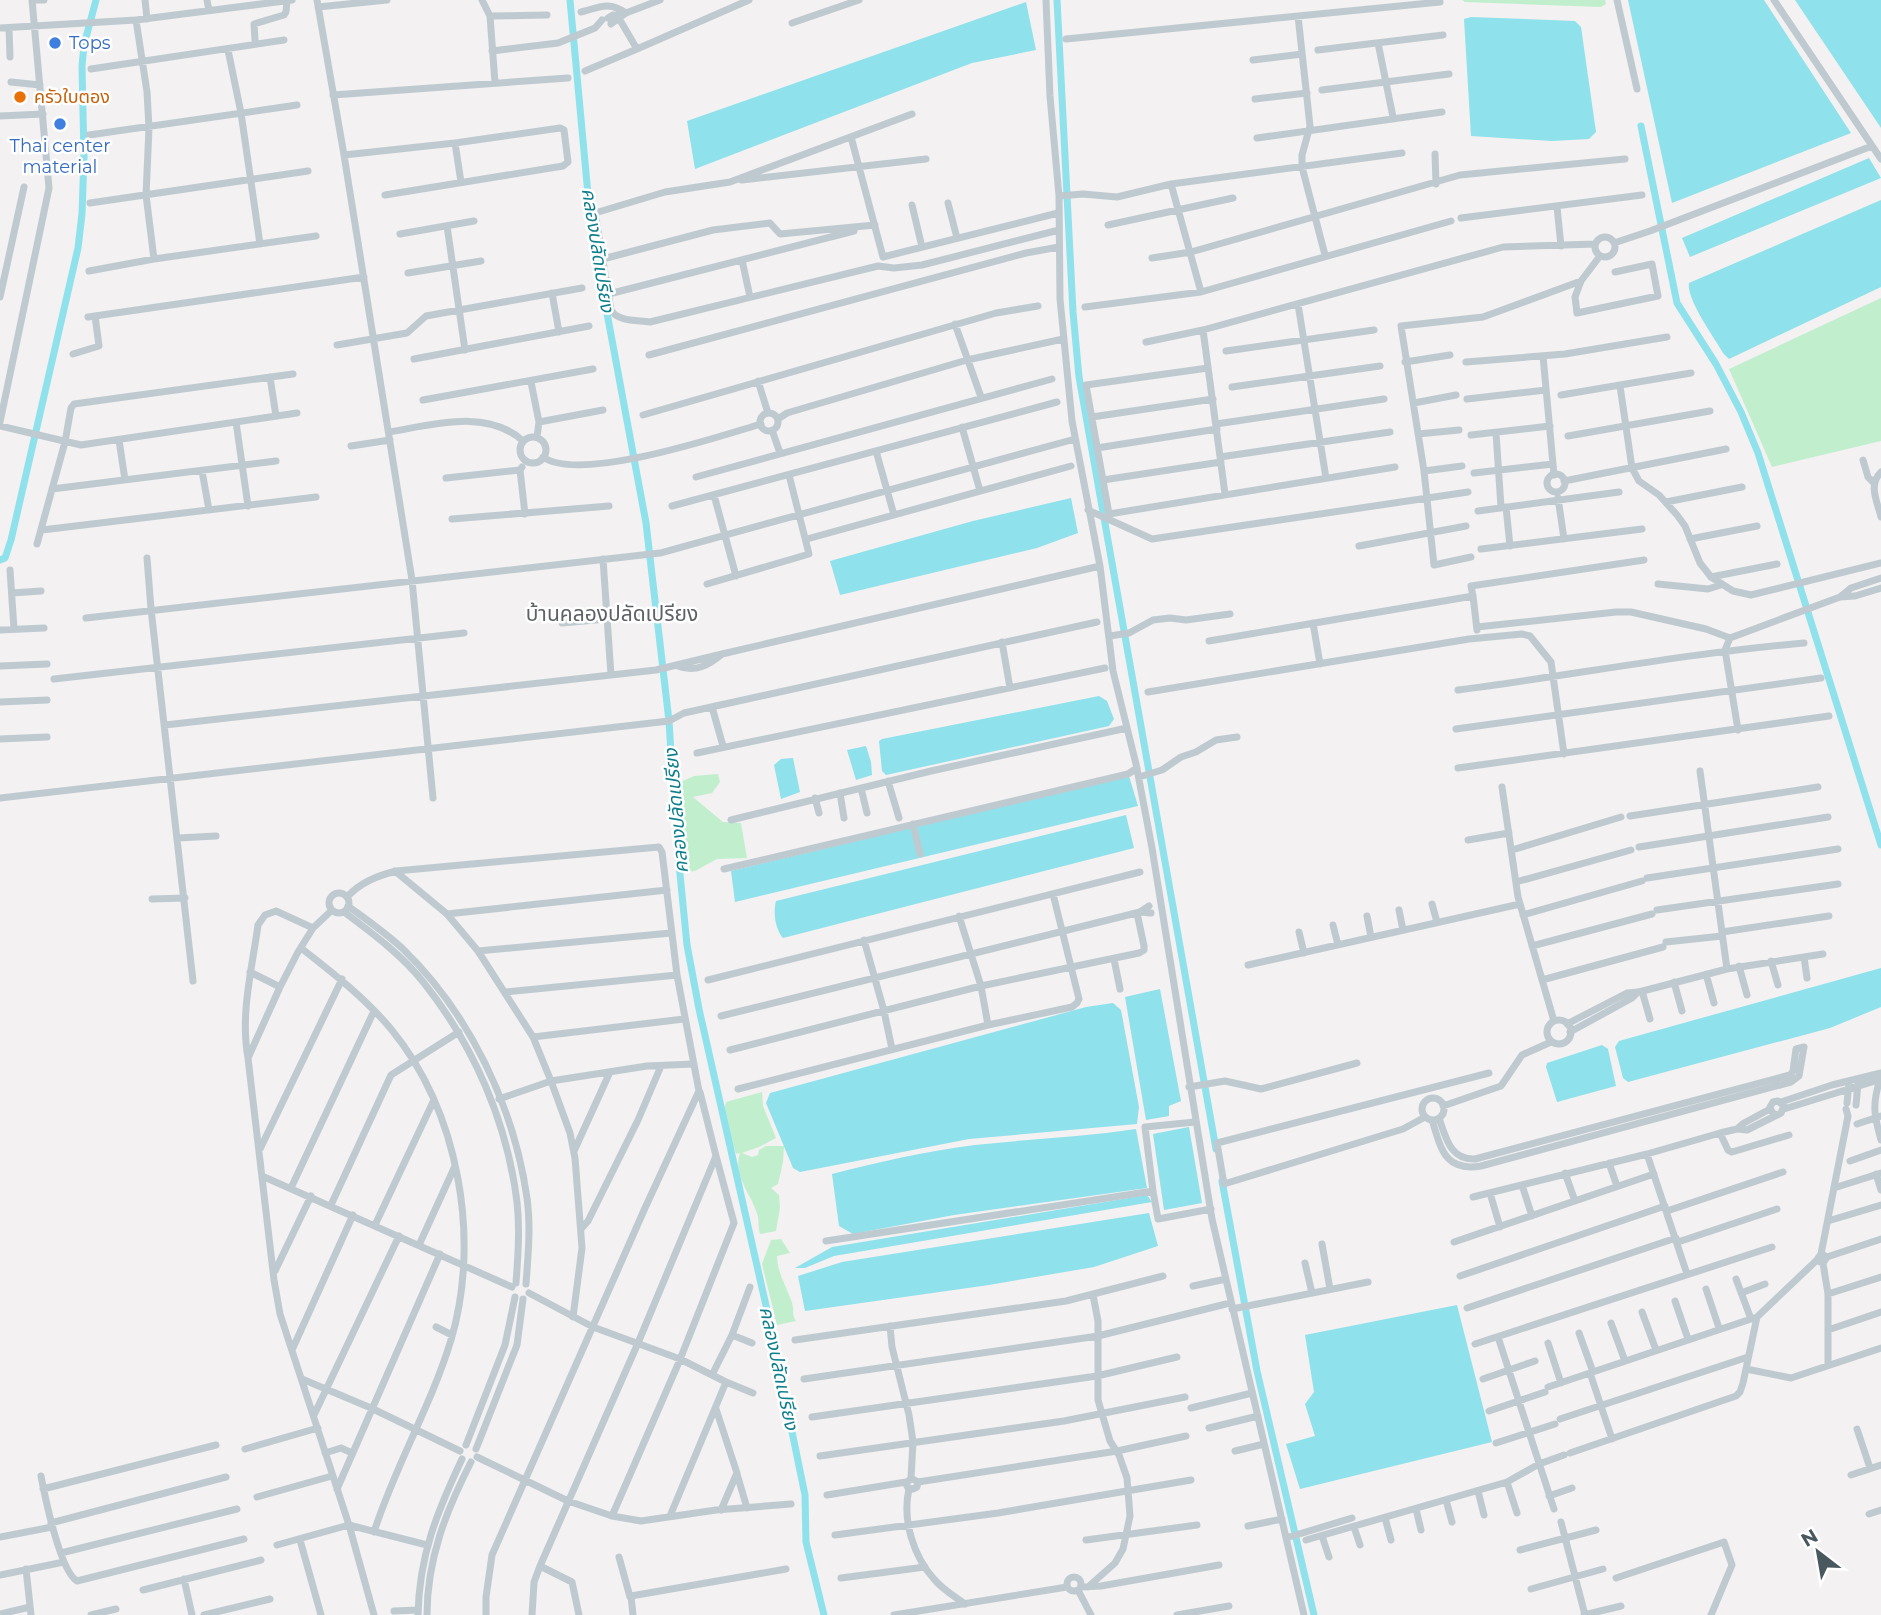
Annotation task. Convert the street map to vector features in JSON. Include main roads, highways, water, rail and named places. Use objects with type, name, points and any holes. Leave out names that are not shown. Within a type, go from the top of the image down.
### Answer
[{"type":"water","points":[[1628,0],[1764,0],[1851,133],[1672,203]]},
{"type":"water","points":[[1795,0],[1881,0],[1881,128]]},
{"type":"water","points":[[1026,2],[1036,50],[972,63],[695,169],[687,121]]},
{"type":"water","points":[[1471,17],[1575,21],[1581,27],[1596,132],[1589,139],[1552,141],[1471,136],[1464,19]]},
{"type":"water","points":[[1869,158],[1881,178],[1690,257],[1682,238]]},
{"type":"water","points":[[1881,200],[1881,287],[1729,359],[1696,308],[1689,283]]},
{"type":"water","points":[[1071,498],[1078,533],[1037,548],[840,595],[830,561],[973,521]]},
{"type":"water","points":[[1099,696],[1107,701],[1114,719],[1109,726],[886,775],[882,771],[879,741],[882,739]]},
{"type":"water","points":[[866,746],[872,775],[856,780],[847,750]]},
{"type":"water","points":[[793,758],[800,792],[781,799],[774,765],[781,759]]},
{"type":"water","points":[[1129,776],[1138,806],[735,902],[731,871]]},
{"type":"water","points":[[1126,815],[1134,848],[783,938],[776,925],[776,901]]},
{"type":"water","points":[[1881,968],[1881,1007],[1830,1028],[1628,1082],[1623,1078],[1615,1047],[1619,1041]]},
{"type":"water","points":[[1160,989],[1181,1101],[1169,1106],[1169,1116],[1146,1120],[1125,997]]},
{"type":"water","points":[[1113,1003],[1121,1010],[1139,1107],[1137,1124],[969,1139],[800,1172],[793,1168],[766,1103],[770,1093],[1086,1007]]},
{"type":"water","points":[[1602,1045],[1608,1049],[1616,1086],[1557,1102],[1547,1063]]},
{"type":"water","points":[[1189,1127],[1202,1203],[1164,1210],[1153,1134]]},
{"type":"water","points":[[1136,1129],[1147,1188],[954,1215],[853,1234],[839,1226],[832,1174],[957,1147]]},
{"type":"water","points":[[1147,1195],[1152,1202],[834,1256],[805,1268],[795,1268],[832,1247]]},
{"type":"water","points":[[1149,1213],[1158,1246],[1094,1267],[805,1311],[798,1276],[842,1262]]},
{"type":"water","points":[[1457,1305],[1492,1442],[1300,1489],[1286,1444],[1315,1436],[1305,1404],[1314,1392],[1305,1335]]},
{"type":"waterway","points":[[0,560],[5,558],[11,540],[78,248],[84,157],[82,66],[84,45],[96,0]]},
{"type":"waterway","name":"คลองปลัดเปรียง","points":[[570,0],[591,227],[646,523],[669,721],[687,945],[805,1495],[806,1542],[824,1615]]},
{"type":"waterway","points":[[1057,0],[1073,312],[1079,377],[1216,1149]]},
{"type":"waterway","points":[[1641,126],[1677,303],[1716,364],[1741,412],[1758,453],[1881,845]]},
{"type":"waterway","points":[[1222,1181],[1257,1371],[1314,1615]]},
{"type":"place","name":"Tops","points":[[55,43]]},
{"type":"place","name":"ครัวใบตอง","points":[[20,97]]},
{"type":"place","name":"Thai center material","points":[[60,124]]},
{"type":"district","name":"บ้านคลองปลัดเปรียง","points":[[612,613]]}]
